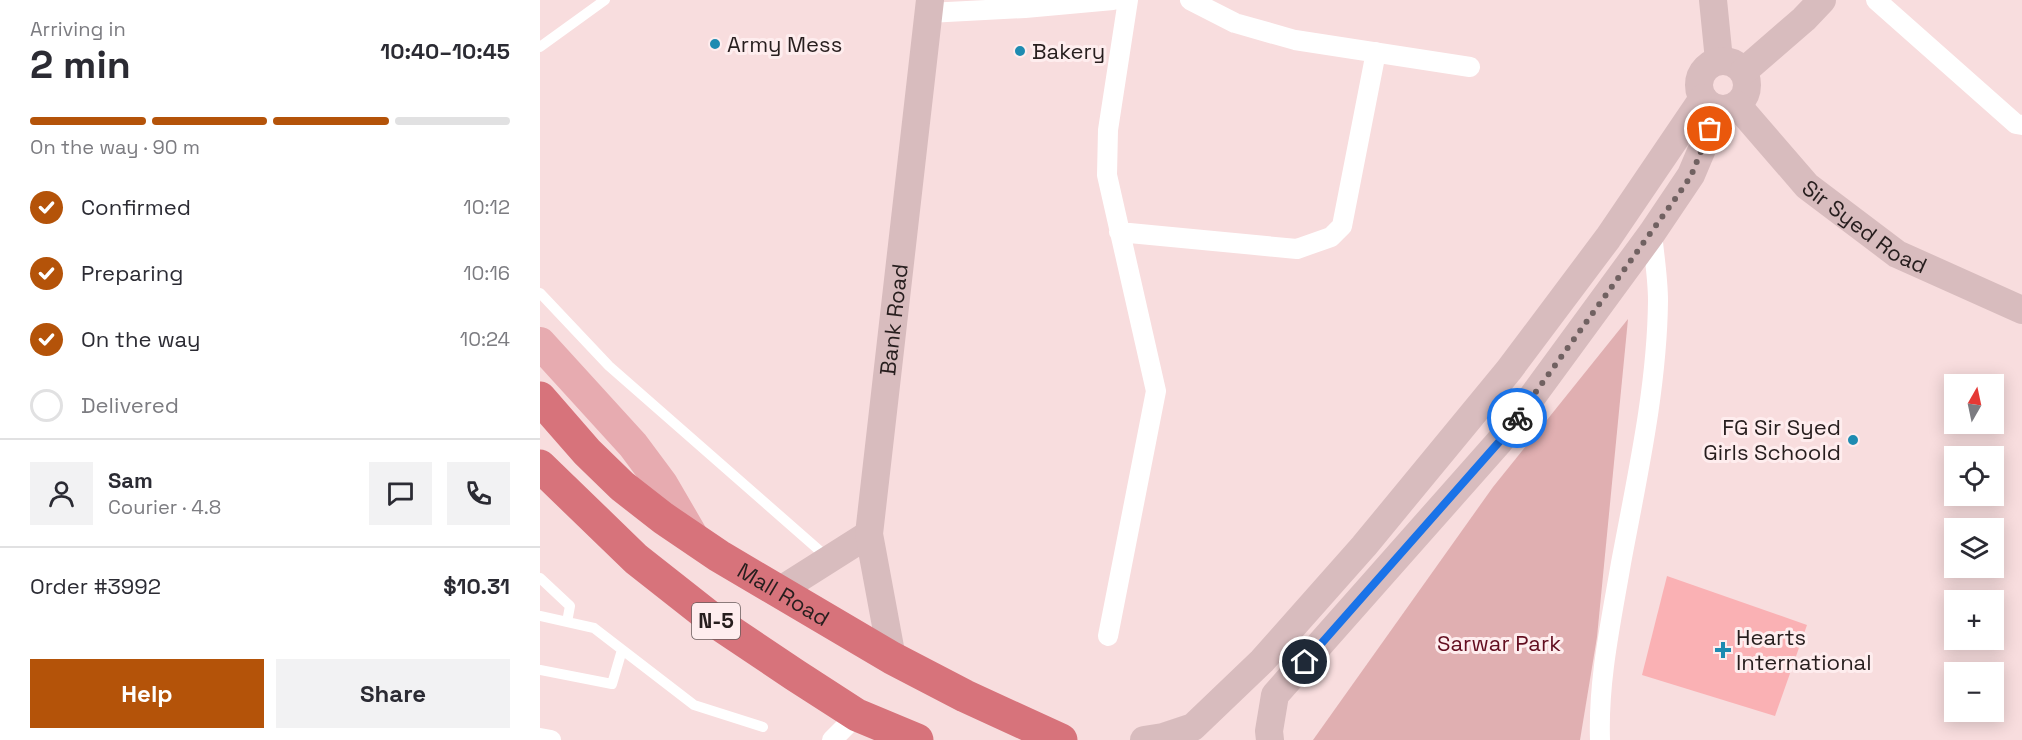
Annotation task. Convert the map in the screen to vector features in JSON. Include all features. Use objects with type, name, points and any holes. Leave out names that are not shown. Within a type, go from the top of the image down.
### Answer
[{"type":"highway","name":"Mall Road","points":[[540,398],[587,452],[622,486],[694,539],[892,658],[965,696],[1061,740]]},
{"type":"highway","name":"N-5","points":[[540,466],[645,566],[716,622],[858,715],[917,740]]},
{"type":"main road","points":[[540,342],[633,445],[662,484],[694,539]]},
{"type":"street","points":[[929,7],[1025,8],[1113,0]]},
{"type":"street","points":[[1108,636],[1156,391],[1107,175],[1108,130],[1128,0]]},
{"type":"street","points":[[1190,0],[1235,23],[1295,40],[1470,67]]},
{"type":"street","points":[[1713,0],[1731,66]]},
{"type":"street","points":[[1731,66],[1804,20],[1822,0]]},
{"type":"street","points":[[1876,0],[2016,124],[2022,125]]},
{"type":"street","name":"Bank Road","points":[[892,658],[869,534],[929,7]]},
{"type":"street","points":[[1119,232],[1297,249],[1331,237],[1342,226],[1376,52]]},
{"type":"street","points":[[1144,740],[1163,737],[1193,727],[1262,660],[1364,546],[1509,370],[1608,238],[1720,104],[1744,98],[1748,89],[1748,80],[1731,66],[1710,64],[1703,71],[1699,80],[1699,90],[1720,104]]},
{"type":"street","points":[[1270,740],[1269,731],[1275,695],[1499,442],[1691,176],[1720,104]]},
{"type":"street","name":"Sir Syed Road","points":[[1720,104],[1807,186],[1897,254],[2022,310]]},
{"type":"street","points":[[1600,740],[1601,643],[1647,418],[1654,363],[1658,299],[1652,232]]},
{"type":"street","points":[[779,591],[869,534]]},
{"type":"street","points":[[832,740],[858,715]]},
{"type":"street","points":[[540,738],[551,740]]},
{"type":"lane","points":[[540,47],[605,0]]},
{"type":"lane","points":[[540,293],[609,366],[828,560]]},
{"type":"lane","points":[[540,578],[570,606],[567,622]]},
{"type":"lane","points":[[540,616],[594,628],[694,705],[763,726]]},
{"type":"lane","points":[[540,670],[612,684],[622,650]]},
{"type":"green space","name":"Sarwar Park","points":[[1628,319],[1597,637],[1580,740],[1313,740],[1493,487]]},
{"type":"building","name":"Hearts International","points":[[1667,576],[1807,625],[1775,716],[1642,675]]},
{"type":"way so far","points":[[1517,418],[1691,176],[1710,129]]},
{"type":"place","name":"Army Mess","points":[[715,44]]},
{"type":"place","name":"Bakery","points":[[1020,51]]},
{"type":"place","name":"FG Sir Syed Girls Schoold","points":[[1853,440]]},
{"type":"place","name":"Hearts International","points":[[1723,650]]},
{"type":"route","points":[[1305,662],[1499,442],[1517,418]]}]
